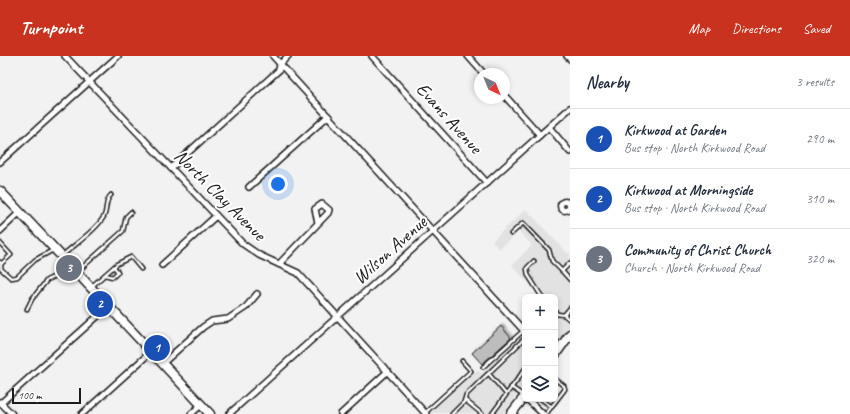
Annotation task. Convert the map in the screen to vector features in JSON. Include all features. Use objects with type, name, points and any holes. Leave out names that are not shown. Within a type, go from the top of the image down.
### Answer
[{"type":"main road","points":[[0,191],[210,414]]},
{"type":"main road","points":[[558,351],[569,338]]},
{"type":"main road","points":[[512,414],[522,401]]},
{"type":"street","name":"North Clay Avenue","points":[[65,56],[216,216],[251,250],[298,273],[339,316],[426,413]]},
{"type":"street","points":[[0,162],[118,56]]},
{"type":"street","points":[[273,56],[522,330]]},
{"type":"street","points":[[171,168],[279,70],[280,64],[288,56]]},
{"type":"street","name":"Evans Avenue","points":[[372,56],[487,183]]},
{"type":"street","points":[[468,56],[479,68]]},
{"type":"street","points":[[567,56],[570,59]]},
{"type":"street","points":[[510,102],[540,135]]},
{"type":"street","name":"Wilson Avenue","points":[[230,414],[570,108]]},
{"type":"street","points":[[249,187],[328,116]]},
{"type":"street","points":[[549,127],[570,152]]},
{"type":"street","points":[[0,231],[20,212]]},
{"type":"street","points":[[162,265],[216,216]]},
{"type":"street","points":[[279,264],[318,223]]},
{"type":"street","points":[[163,363],[203,327],[212,321],[228,319],[246,307],[257,294]]},
{"type":"street","points":[[12,414],[0,402],[109,306]]},
{"type":"street","points":[[82,414],[152,351]]},
{"type":"street","points":[[341,414],[388,371]]},
{"type":"street","points":[[530,402],[543,414]]},
{"type":"street","points":[[191,414],[201,404]]},
{"type":"lane","points":[[62,256],[88,235],[104,217],[107,198],[111,195]]},
{"type":"lane","points":[[27,309],[36,293],[42,288],[47,280],[75,270],[123,231],[126,217],[131,212]]},
{"type":"lane","points":[[511,234],[523,223],[548,250],[552,261],[570,280]]},
{"type":"lane","points":[[0,243],[11,255],[1,263],[1,269],[11,278],[17,277],[35,260],[46,256],[55,249]]},
{"type":"lane","points":[[91,287],[114,267],[131,257],[141,269]]},
{"type":"lane","points":[[534,261],[527,268],[528,275],[540,294]]},
{"type":"lane","points":[[562,271],[570,263]]},
{"type":"lane","points":[[105,275],[113,277],[118,272],[114,267]]},
{"type":"lane","points":[[564,315],[570,308]]},
{"type":"lane","points":[[558,314],[564,315],[570,320]]},
{"type":"lane","points":[[483,367],[522,334]]},
{"type":"lane","points":[[452,414],[465,400],[466,395],[522,340]]},
{"type":"lane","points":[[426,413],[471,371],[462,361]]},
{"type":"lane","points":[[492,414],[522,373]]},
{"type":"lane","points":[[489,374],[506,394]]},
{"type":"lane","points":[[558,381],[565,387],[558,398]]},
{"type":"lane","points":[[511,387],[522,395]]},
{"type":"lane","points":[[465,400],[482,414]]},
{"type":"lane","points":[[545,402],[552,407]]},
{"type":"lane","points":[[546,414],[555,402]]},
{"type":"shaded area","points":[[526,209],[568,254],[570,252],[570,326],[558,343],[558,294],[538,294],[512,265],[532,245],[519,232],[499,249],[492,241]]},
{"type":"shaded area","points":[[522,337],[522,387],[503,414],[429,413],[477,370],[481,373]]},
{"type":"building","points":[[501,326],[511,338],[482,364],[472,353]]},
{"type":"place","name":"Community of Christ Church","points":[[69,268]]},
{"type":"place","name":"Kirkwood at Morningside","points":[[100,304]]},
{"type":"place","name":"Kirkwood at Garden","points":[[157,348]]}]
